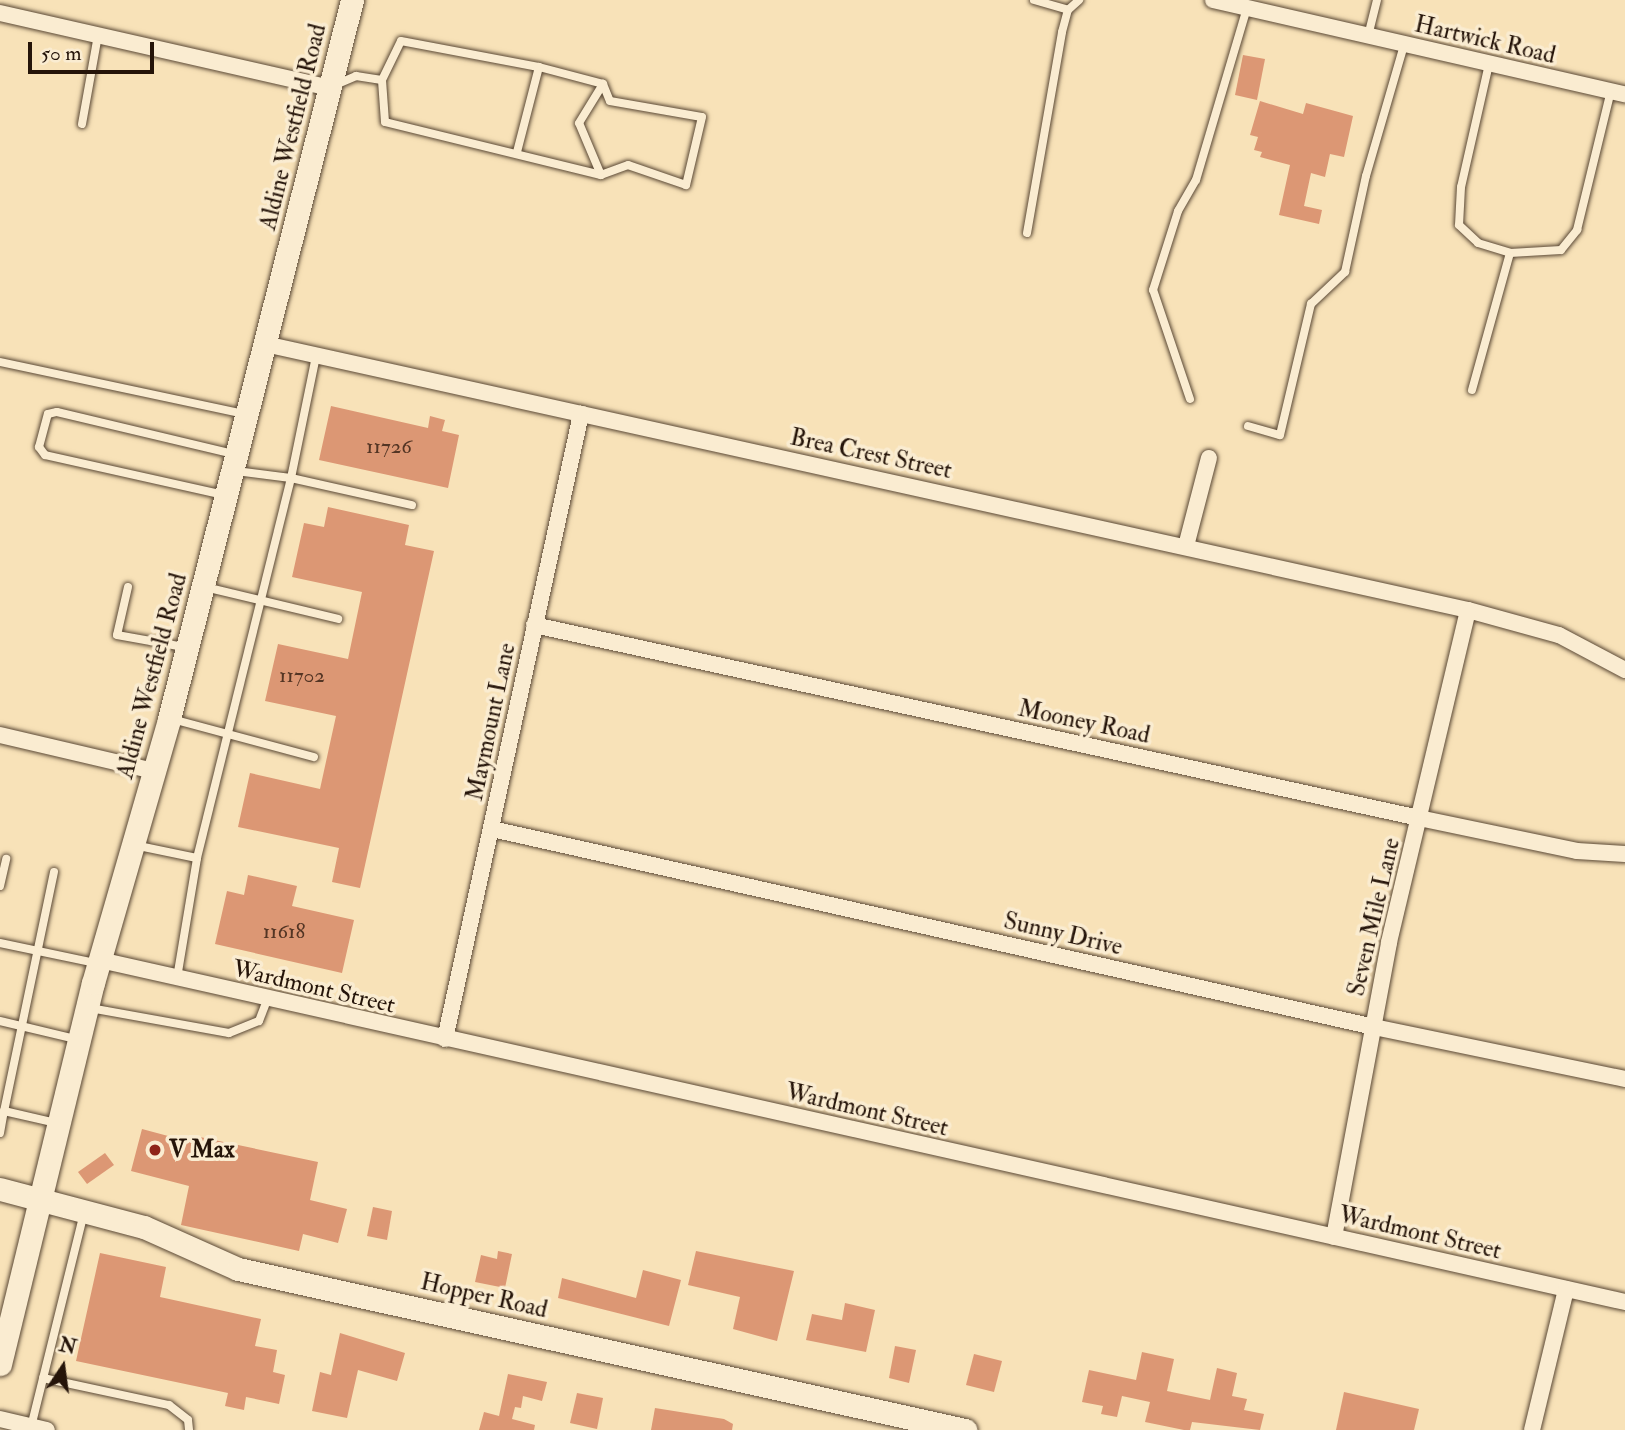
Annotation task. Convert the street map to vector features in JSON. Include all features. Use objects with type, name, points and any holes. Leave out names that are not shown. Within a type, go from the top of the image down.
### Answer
[{"type":"main road","name":"Aldine Westfield Road","points":[[0,1364],[43,1199],[58,1123],[99,962],[169,719],[352,0]]},
{"type":"main road","name":"Hopper Road","points":[[0,1189],[144,1227],[238,1269],[965,1430]]},
{"type":"street","name":"Hartwick Road","points":[[1213,0],[1247,8],[1265,6],[1404,45],[1618,92]]},
{"type":"street","points":[[0,13],[329,88]]},
{"type":"street","name":"Brea Crest Street","points":[[265,344],[1468,610],[1559,635],[1625,670]]},
{"type":"street","name":"Maymount Lane","points":[[445,1039],[582,414]]},
{"type":"street","points":[[1186,546],[1209,458]]},
{"type":"street","name":"Seven Mile Lane","points":[[1334,1237],[1374,1027],[1468,610]]},
{"type":"street","name":"Mooney Road","points":[[534,625],[1419,818],[1577,850],[1625,854]]},
{"type":"street","points":[[0,735],[154,771]]},
{"type":"street","name":"Sunny Drive","points":[[492,829],[1374,1027],[1625,1079]]},
{"type":"street","name":"Wardmont Street","points":[[99,962],[1625,1302]]},
{"type":"street","points":[[1532,1430],[1566,1289]]},
{"type":"street","points":[[0,1419],[39,1428]]},
{"type":"lane","points":[[1034,0],[1068,10]]},
{"type":"lane","points":[[1027,233],[1068,10],[1079,0]]},
{"type":"lane","points":[[1368,36],[1377,0]]},
{"type":"lane","points":[[1190,400],[1153,290],[1178,211],[1196,180],[1247,8]]},
{"type":"lane","points":[[82,124],[98,35]]},
{"type":"lane","points":[[401,41],[539,66],[603,84],[610,101],[702,117],[686,185],[628,165],[601,175],[386,121],[382,80],[401,41]]},
{"type":"lane","points":[[1248,426],[1280,435],[1311,304],[1345,272],[1366,176],[1404,45]]},
{"type":"lane","points":[[1489,64],[1461,187],[1459,225],[1478,243],[1510,253],[1561,250],[1577,230],[1618,92]]},
{"type":"lane","points":[[517,152],[539,66]]},
{"type":"lane","points":[[329,88],[356,76],[382,80]]},
{"type":"lane","points":[[601,175],[579,123],[603,84]]},
{"type":"lane","points":[[1472,390],[1510,253]]},
{"type":"lane","points":[[177,979],[197,858],[291,478],[316,356]]},
{"type":"lane","points":[[0,362],[248,415]]},
{"type":"lane","points":[[227,496],[46,455],[40,447],[48,414],[57,412],[291,478],[412,505]]},
{"type":"lane","points":[[128,587],[117,635],[187,648]]},
{"type":"lane","points":[[202,587],[338,619]]},
{"type":"lane","points":[[169,719],[314,757]]},
{"type":"lane","points":[[134,845],[197,858]]},
{"type":"lane","points":[[0,886],[6,859]]},
{"type":"lane","points":[[0,1133],[54,872]]},
{"type":"lane","points":[[0,943],[99,962]]},
{"type":"lane","points":[[88,1007],[229,1033],[259,1021],[267,1000]]},
{"type":"lane","points":[[0,1021],[80,1040]]},
{"type":"lane","points":[[4,1111],[58,1123]]},
{"type":"lane","points":[[39,1428],[43,1378],[84,1210]]},
{"type":"lane","points":[[43,1378],[169,1405],[188,1420],[189,1430]]},
{"type":"building","points":[[1243,55],[1265,59],[1257,100],[1235,95]]},
{"type":"building","points":[[1260,101],[1303,114],[1306,103],[1353,116],[1344,157],[1330,154],[1325,177],[1311,173],[1304,206],[1322,210],[1319,224],[1279,215],[1290,165],[1260,157],[1262,152],[1254,150],[1258,137],[1250,135]]},
{"type":"building","points":[[331,406],[428,428],[430,416],[445,420],[442,431],[459,435],[448,488],[319,460]]},
{"type":"building","points":[[328,507],[409,525],[405,545],[434,551],[360,888],[332,882],[339,848],[238,827],[250,773],[320,789],[336,716],[265,701],[278,644],[348,659],[362,592],[292,577],[304,523],[324,527]]},
{"type":"building","points":[[248,875],[297,886],[292,906],[354,920],[342,973],[215,944],[227,891],[244,895]]},
{"type":"building","points":[[142,1129],[198,1144],[200,1137],[318,1162],[310,1200],[347,1209],[338,1243],[303,1234],[299,1251],[181,1225],[189,1186],[131,1171]]},
{"type":"building","points":[[105,1153],[114,1165],[87,1184],[78,1172]]},
{"type":"building","points":[[373,1207],[392,1211],[387,1240],[367,1236]]},
{"type":"building","points":[[498,1251],[512,1254],[505,1288],[475,1282],[481,1255],[497,1259]]},
{"type":"building","points":[[696,1251],[794,1271],[777,1341],[733,1329],[740,1297],[688,1285]]},
{"type":"building","points":[[100,1253],[166,1267],[160,1297],[261,1319],[255,1346],[277,1350],[273,1372],[285,1375],[279,1404],[246,1397],[244,1410],[225,1406],[228,1393],[76,1361]]},
{"type":"building","points":[[643,1270],[681,1280],[669,1326],[558,1298],[562,1278],[636,1298]]},
{"type":"building","points":[[845,1303],[875,1310],[866,1352],[806,1340],[812,1314],[842,1320]]},
{"type":"building","points":[[340,1333],[405,1353],[397,1381],[358,1370],[347,1418],[312,1411],[320,1372],[331,1375]]},
{"type":"building","points":[[895,1346],[916,1350],[909,1383],[889,1378]]},
{"type":"building","points":[[1142,1352],[1174,1359],[1167,1391],[1210,1400],[1217,1368],[1237,1373],[1232,1396],[1247,1399],[1244,1410],[1264,1414],[1260,1430],[1192,1422],[1190,1430],[1184,1430],[1145,1422],[1150,1402],[1122,1396],[1117,1417],[1101,1414],[1103,1406],[1082,1402],[1089,1370],[1136,1380]]},
{"type":"building","points":[[974,1354],[1002,1361],[994,1392],[966,1385]]},
{"type":"building","points":[[508,1374],[547,1382],[542,1401],[523,1396],[521,1408],[515,1407],[512,1419],[535,1425],[534,1430],[479,1430],[484,1412],[499,1416]]},
{"type":"building","points":[[1344,1392],[1419,1409],[1414,1430],[1336,1430]]},
{"type":"building","points":[[577,1393],[603,1398],[597,1429],[570,1423]]},
{"type":"building","points":[[655,1408],[724,1419],[733,1424],[732,1430],[651,1430]]},
{"type":"place","name":"V Max","points":[[155,1150]]}]
